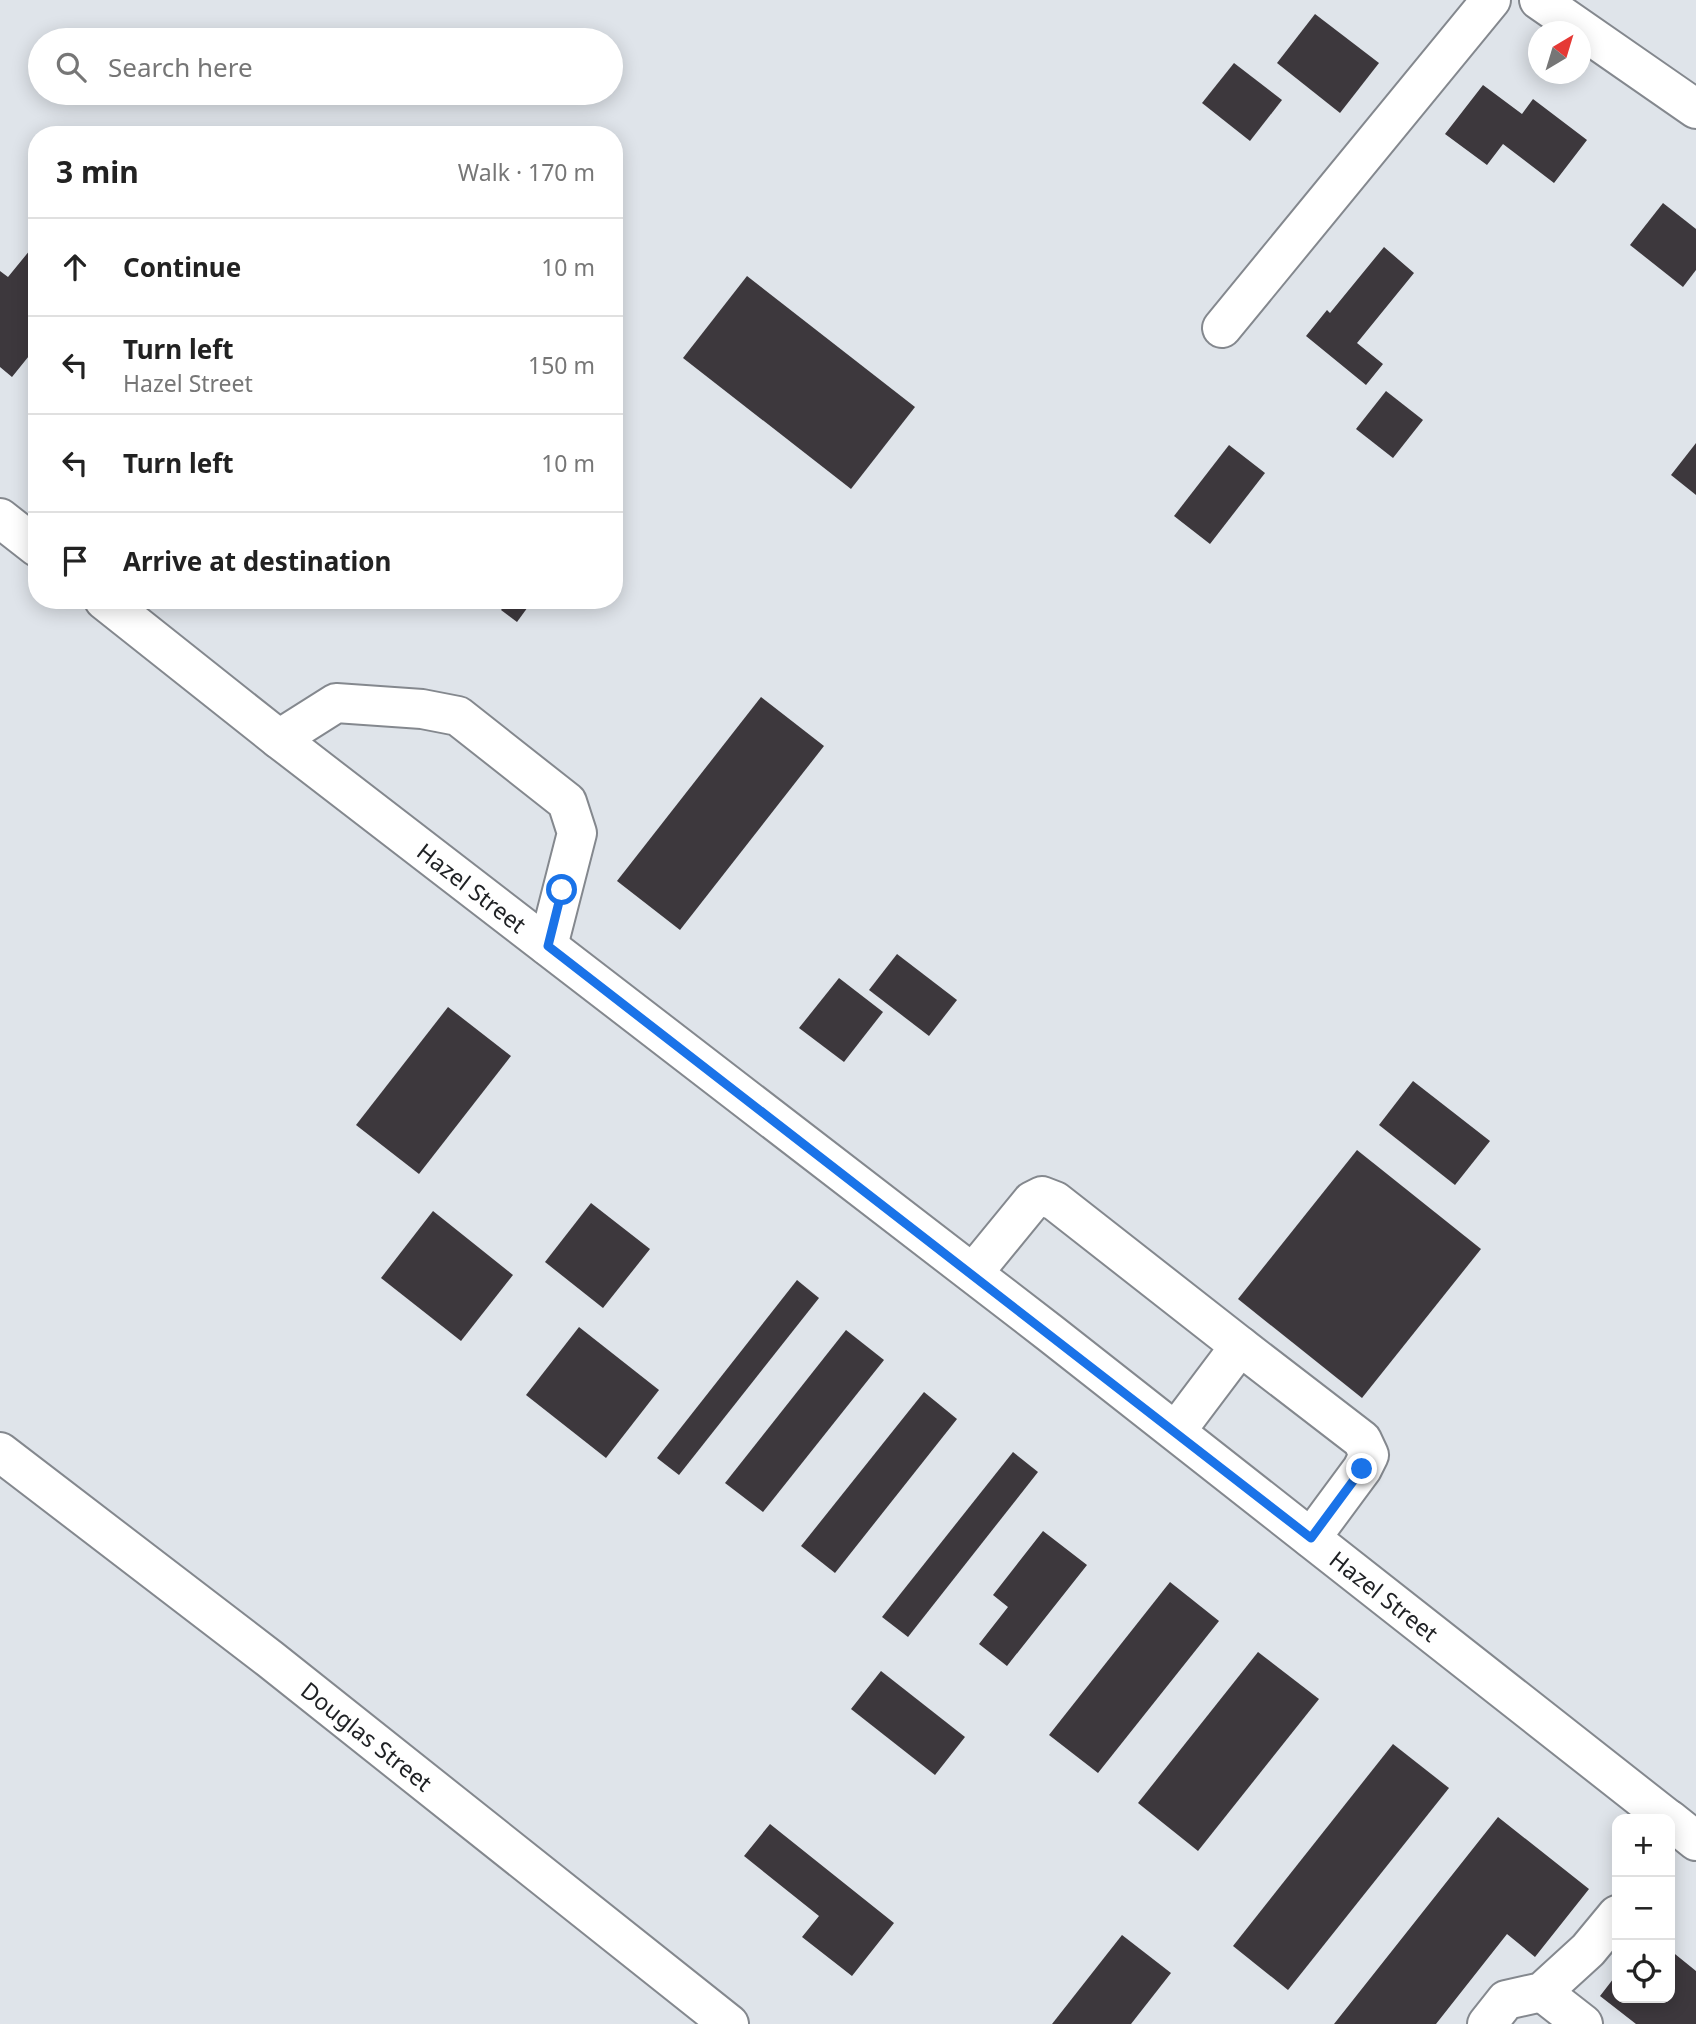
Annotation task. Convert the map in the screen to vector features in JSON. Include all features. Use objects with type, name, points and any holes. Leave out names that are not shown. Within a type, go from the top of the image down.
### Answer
[{"type":"street","points":[[1222,328],[1491,0]]},
{"type":"street","points":[[1539,0],[1696,109]]},
{"type":"street","points":[[0,517],[28,540]]},
{"type":"street","name":"Hazel Street","points":[[115,609],[279,739],[1176,1431],[1678,1833]]},
{"type":"street","points":[[279,739],[336,703],[422,709],[458,716],[567,802],[577,833],[548,946]]},
{"type":"street","points":[[972,1273],[1032,1201],[1042,1196],[1055,1201],[1362,1440],[1369,1455],[1362,1469],[1311,1538]]},
{"type":"street","points":[[1176,1431],[1240,1346]]},
{"type":"street","name":"Douglas Street","points":[[0,1452],[270,1660],[729,2024]]},
{"type":"street","points":[[1487,2024],[1506,2000],[1542,1992],[1588,1950],[1612,1921]]},
{"type":"street","points":[[1542,1992],[1583,2024]]},
{"type":"building","points":[[1315,14],[1379,63],[1340,113],[1277,63]]},
{"type":"building","points":[[1234,63],[1282,100],[1250,141],[1202,103]]},
{"type":"building","points":[[1483,85],[1522,114],[1533,99],[1587,140],[1554,183],[1503,144],[1487,165],[1445,134]]},
{"type":"building","points":[[1663,203],[1696,229],[1696,270],[1683,287],[1630,245]]},
{"type":"building","points":[[1384,247],[1414,273],[1357,343],[1383,364],[1366,385],[1306,336],[1327,310],[1330,313]]},
{"type":"building","points":[[28,253],[28,357],[12,377],[0,367],[0,271],[8,277]]},
{"type":"building","points":[[747,276],[915,407],[851,489],[683,358]]},
{"type":"building","points":[[1386,391],[1423,420],[1393,458],[1356,429]]},
{"type":"building","points":[[1696,443],[1696,495],[1671,475]]},
{"type":"building","points":[[1229,445],[1265,473],[1210,544],[1174,516]]},
{"type":"building","points":[[502,609],[526,609],[517,622]]},
{"type":"building","points":[[761,697],[824,746],[680,930],[617,881]]},
{"type":"building","points":[[897,954],[957,1000],[929,1036],[869,990]]},
{"type":"building","points":[[839,978],[883,1012],[844,1062],[799,1028]]},
{"type":"building","points":[[448,1007],[511,1056],[419,1174],[356,1125]]},
{"type":"building","points":[[1413,1081],[1490,1141],[1455,1185],[1379,1125]]},
{"type":"building","points":[[1357,1150],[1481,1249],[1362,1398],[1238,1299]]},
{"type":"building","points":[[591,1203],[650,1249],[603,1308],[545,1262]]},
{"type":"building","points":[[433,1211],[513,1275],[461,1341],[381,1278]]},
{"type":"building","points":[[797,1280],[819,1298],[679,1475],[657,1458]]},
{"type":"building","points":[[579,1327],[659,1390],[606,1458],[526,1395]]},
{"type":"building","points":[[846,1330],[884,1360],[763,1512],[725,1483]]},
{"type":"building","points":[[924,1392],[957,1419],[835,1573],[801,1546]]},
{"type":"building","points":[[1013,1452],[1038,1472],[908,1637],[882,1617]]},
{"type":"building","points":[[1043,1531],[1087,1565],[1007,1666],[979,1644],[1008,1607],[993,1595]]},
{"type":"building","points":[[1170,1582],[1219,1621],[1098,1773],[1049,1735]]},
{"type":"building","points":[[1258,1652],[1319,1699],[1198,1851],[1138,1803]]},
{"type":"building","points":[[881,1671],[965,1737],[935,1775],[851,1709]]},
{"type":"building","points":[[1393,1744],[1449,1788],[1288,1990],[1233,1946]]},
{"type":"building","points":[[1498,1817],[1589,1889],[1535,1957],[1507,1934],[1436,2024],[1334,2024]]},
{"type":"building","points":[[770,1824],[894,1923],[852,1976],[802,1937],[819,1916],[744,1856]]},
{"type":"building","points":[[1122,1935],[1171,1973],[1131,2024],[1052,2024]]},
{"type":"building","points":[[1675,1954],[1696,1971],[1696,2024],[1636,2024],[1600,1996],[1612,1980],[1612,2003],[1675,2003]]},
{"type":"route","points":[[562,890],[548,946],[1311,1538],[1362,1469]]}]
